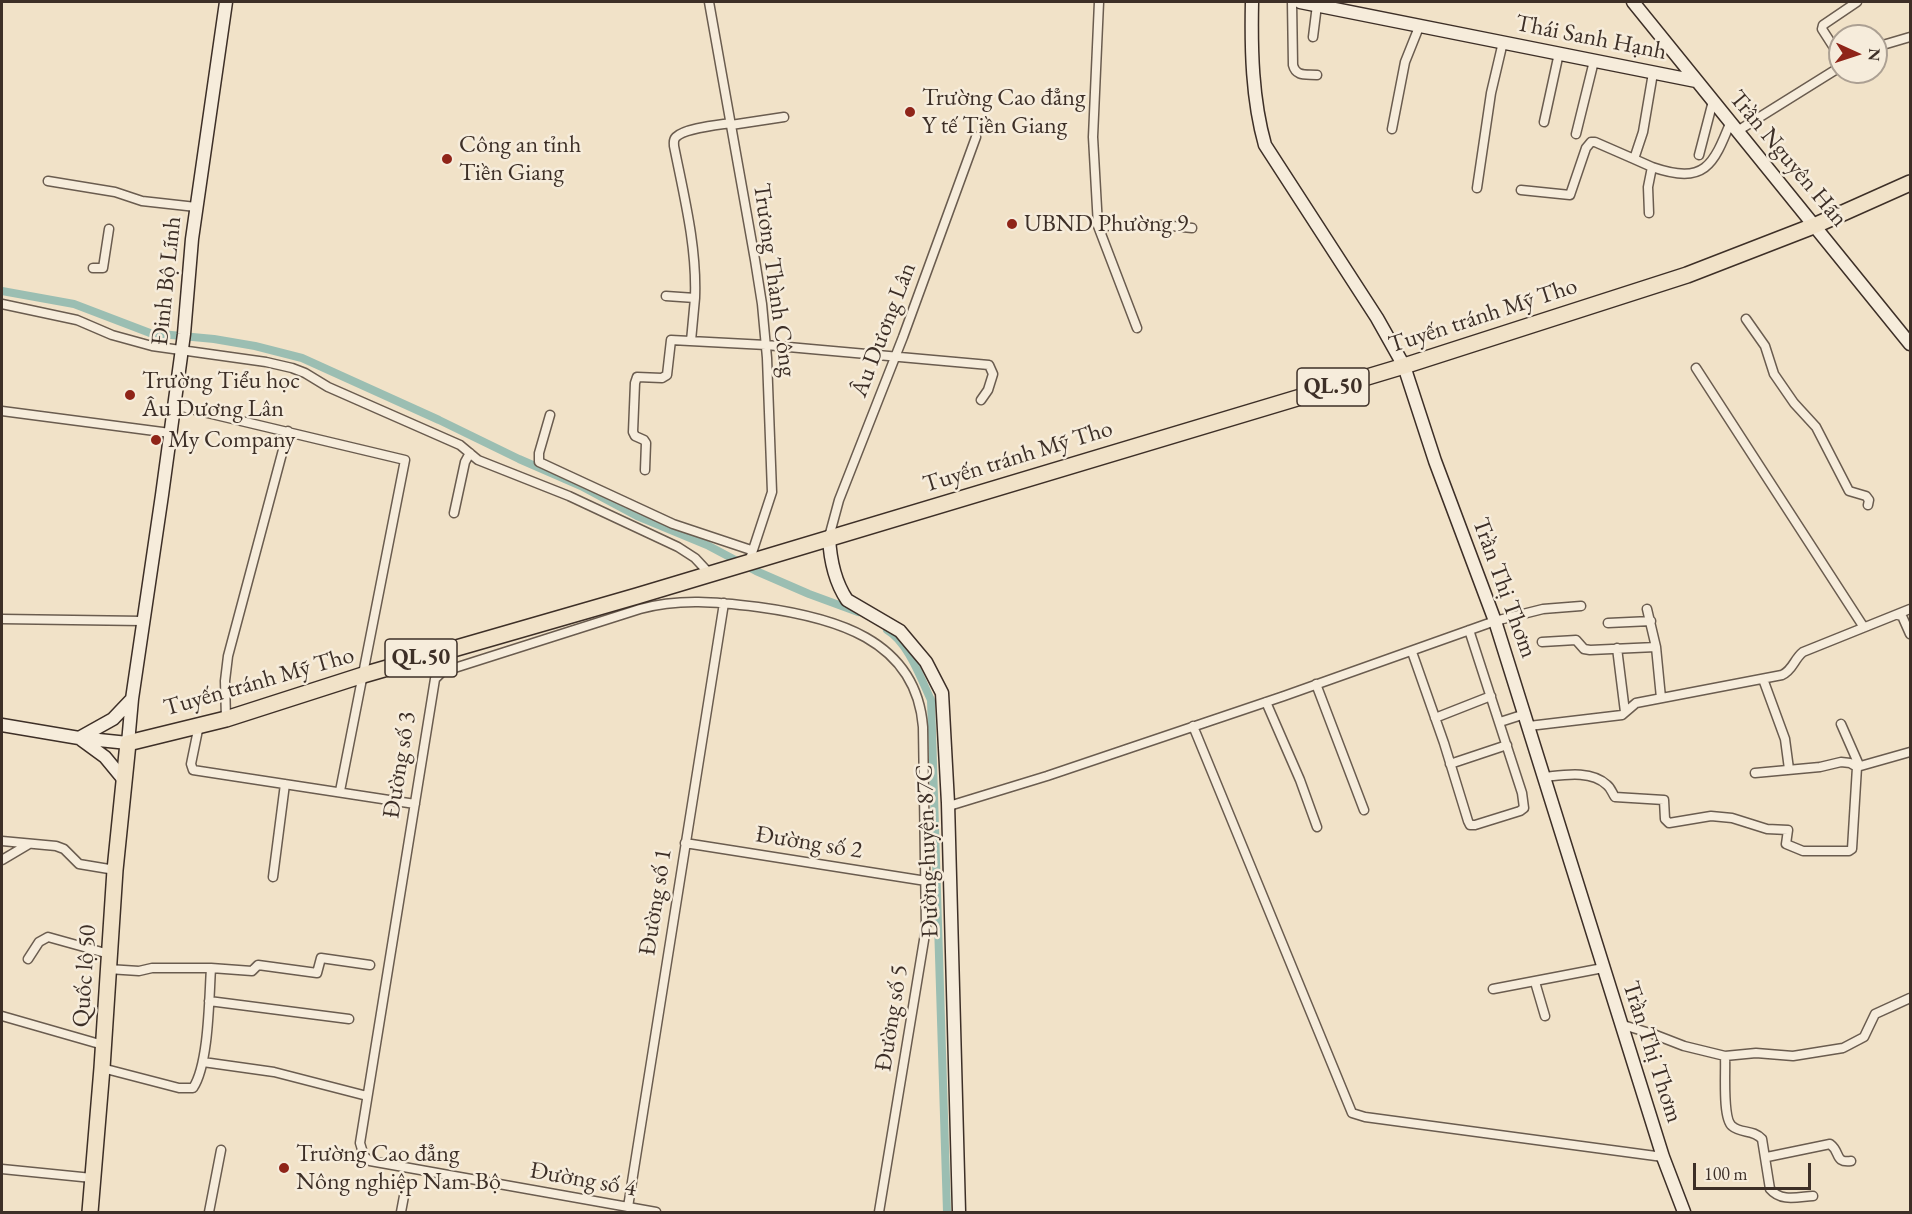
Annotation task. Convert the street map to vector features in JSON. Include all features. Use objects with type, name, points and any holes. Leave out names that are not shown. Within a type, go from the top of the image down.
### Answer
[{"type":"highway","name":"Tuyến tránh Mỹ Tho","points":[[128,743],[226,719],[479,641],[638,602],[749,558],[829,537],[1404,366],[1687,274],[1816,225],[1911,183]]},
{"type":"highway","name":"Quốc lộ 50","points":[[90,1212],[115,870],[128,743]]},
{"type":"street","name":"Đinh Bộ Lĩnh","points":[[128,743],[132,699],[182,343],[196,207],[226,2]]},
{"type":"street","name":"Trương Thành Công","points":[[710,2],[760,293],[766,345],[772,492],[749,558]]},
{"type":"street","points":[[1099,2],[1094,137],[1098,226],[1137,328]]},
{"type":"street","name":"Trần Thị Thơm","points":[[1252,2],[1251,40],[1259,126],[1265,145],[1377,318],[1404,366],[1545,777],[1663,1157],[1684,1212]]},
{"type":"street","points":[[1292,2],[1295,72],[1317,75]]},
{"type":"street","name":"Thái Sanh Hạnh","points":[[1300,2],[1696,81]]},
{"type":"street","name":"Trần Nguyên Hãn","points":[[1633,2],[1911,344]]},
{"type":"street","points":[[1828,38],[1822,29],[1823,25],[1857,2]]},
{"type":"street","points":[[1313,37],[1317,5]]},
{"type":"street","points":[[1392,129],[1405,63],[1419,27]]},
{"type":"street","points":[[1888,44],[1911,37]]},
{"type":"street","points":[[1477,188],[1491,93],[1503,42]]},
{"type":"street","points":[[1544,122],[1559,53]]},
{"type":"street","points":[[1576,134],[1594,61]]},
{"type":"street","points":[[1634,159],[1643,132],[1653,73]]},
{"type":"street","points":[[1521,190],[1570,195],[1586,148],[1591,142],[1666,172],[1680,174],[1706,168],[1735,126],[1828,74]]},
{"type":"street","points":[[1699,155],[1713,101]]},
{"type":"street","points":[[691,341],[696,271],[673,142],[677,136],[697,129],[784,117]]},
{"type":"street","name":"Âu Dương Lân","points":[[829,537],[839,500],[896,356],[976,137]]},
{"type":"street","points":[[1649,213],[1648,187],[1652,166]]},
{"type":"street","points":[[48,181],[115,192],[142,201],[196,207]]},
{"type":"street","points":[[1098,226],[1162,225],[1192,228]]},
{"type":"street","points":[[93,268],[103,268],[109,229]]},
{"type":"street","points":[[666,296],[695,298]]},
{"type":"street","points":[[2,304],[77,320],[130,341],[182,343],[292,368],[328,387],[460,445],[478,460],[569,496],[678,547],[712,573]]},
{"type":"street","points":[[1746,319],[1765,346],[1774,374],[1794,403],[1816,427],[1849,491],[1866,495],[1869,501],[1868,506]]},
{"type":"street","points":[[645,470],[646,443],[633,432],[634,392],[637,377],[666,377],[671,340],[766,345],[989,365],[993,374],[988,390],[981,400]]},
{"type":"street","points":[[1696,368],[1863,626]]},
{"type":"street","points":[[174,405],[405,460],[340,791]]},
{"type":"street","points":[[2,411],[170,433]]},
{"type":"street","points":[[550,415],[539,453],[539,462],[749,558]]},
{"type":"street","points":[[226,719],[225,681],[228,656],[288,431]]},
{"type":"street","points":[[454,513],[465,462],[470,453]]},
{"type":"street","name":"Đường huyện 87C","points":[[829,537],[831,556],[842,593],[847,600],[900,631],[921,654],[936,680],[944,706],[949,806],[959,1212]]},
{"type":"street","name":"Đường số 3","points":[[364,1156],[360,1143],[435,679],[442,672],[638,602],[724,603]]},
{"type":"street","name":"Đường số 1","points":[[628,1208],[724,603]]},
{"type":"street","name":"Đường số 5","points":[[724,603],[792,612],[837,623],[871,640],[905,673],[914,687],[922,711],[927,916],[879,1212]]},
{"type":"street","points":[[949,806],[1047,776],[1266,702],[1493,622],[1532,611],[1581,606]]},
{"type":"street","points":[[1647,609],[1656,646],[1661,698]]},
{"type":"street","points":[[1502,722],[1525,718],[1622,714],[1636,703],[1787,673],[1796,658],[1803,652],[1863,626],[1911,609]]},
{"type":"street","points":[[1898,615],[1902,616],[1911,634]]},
{"type":"street","points":[[2,619],[143,621]]},
{"type":"street","points":[[1608,623],[1651,621]]},
{"type":"street","points":[[1412,652],[1470,825],[1510,815],[1524,808],[1524,801],[1502,722],[1469,630]]},
{"type":"street","points":[[1542,642],[1576,640],[1584,649],[1656,646]]},
{"type":"street","points":[[479,641],[484,658]]},
{"type":"street","points":[[1617,648],[1625,712]]},
{"type":"street","points":[[1763,679],[1785,739],[1789,769]]},
{"type":"street","points":[[1316,684],[1364,810]]},
{"type":"street","points":[[1435,718],[1491,696]]},
{"type":"street","points":[[79,738],[113,719],[132,699]]},
{"type":"street","points":[[1266,702],[1317,827]]},
{"type":"street","points":[[1545,777],[1572,774],[1596,778],[1610,788],[1615,798],[1664,800],[1665,819],[1669,823],[1711,816],[1732,818],[1767,829],[1788,830],[1786,844],[1798,850],[1849,851],[1852,849],[1858,766],[1841,724]]},
{"type":"street","points":[[2,725],[79,738],[128,743]]},
{"type":"street","points":[[199,725],[191,764],[193,770],[415,804]]},
{"type":"street","points":[[1193,726],[1352,1113],[1365,1117],[1663,1157]]},
{"type":"street","points":[[79,738],[105,756],[124,780]]},
{"type":"street","points":[[1450,764],[1507,745]]},
{"type":"street","points":[[1755,773],[1820,767],[1842,762],[1858,766],[1911,752]]},
{"type":"street","points":[[273,878],[285,784]]},
{"type":"street","points":[[2,841],[56,846],[64,849],[80,864],[115,870]]},
{"type":"street","name":"Đường số 2","points":[[686,843],[926,881]]},
{"type":"street","points":[[2,861],[29,844]]},
{"type":"street","points":[[28,959],[39,942],[48,937],[108,962],[139,971],[152,968],[252,971],[258,964],[316,974],[321,958],[370,965]]},
{"type":"street","points":[[102,1068],[178,1088],[191,1088],[196,1085],[203,1062],[211,968]]},
{"type":"street","points":[[1493,988],[1604,968]]},
{"type":"street","points":[[1535,982],[1545,1016]]},
{"type":"street","points":[[1623,1025],[1684,1046],[1725,1056],[1756,1053],[1793,1056],[1843,1047],[1864,1037],[1875,1014],[1911,998]]},
{"type":"street","points":[[209,1000],[349,1019]]},
{"type":"street","points":[[2,1016],[103,1045]]},
{"type":"street","points":[[1725,1056],[1728,1120],[1738,1130],[1757,1134],[1762,1139],[1767,1157],[1770,1189],[1783,1198],[1813,1196]]},
{"type":"street","points":[[203,1062],[282,1074],[367,1096]]},
{"type":"street","points":[[1767,1157],[1830,1144],[1840,1160],[1851,1161]]},
{"type":"street","points":[[209,1212],[221,1150]]},
{"type":"street","name":"Đường số 4","points":[[364,1156],[369,1161],[656,1212]]},
{"type":"street","points":[[2,1169],[92,1178]]},
{"type":"street","points":[[401,1212],[404,1196]]},
{"type":"waterway","points":[[2,291],[74,304],[150,333],[214,339],[255,346],[302,358],[581,486],[637,516],[707,545],[756,571],[858,612]]},
{"type":"waterway","points":[[887,630],[908,652],[931,700],[947,1212]]},
{"type":"place","name":"Trường Cao đẳng Y tế Tiền Giang","points":[[910,112]]},
{"type":"place","name":"Công an tỉnh Tiền Giang","points":[[447,159]]},
{"type":"place","name":"UBND Phường 9","points":[[1012,224]]},
{"type":"place","name":"Trường Tiểu học Âu Dương Lân","points":[[130,395]]},
{"type":"place","name":"My Company","points":[[156,440]]},
{"type":"place","name":"Trường Cao đẳng Nông nghiệp Nam Bộ","points":[[284,1168]]}]
